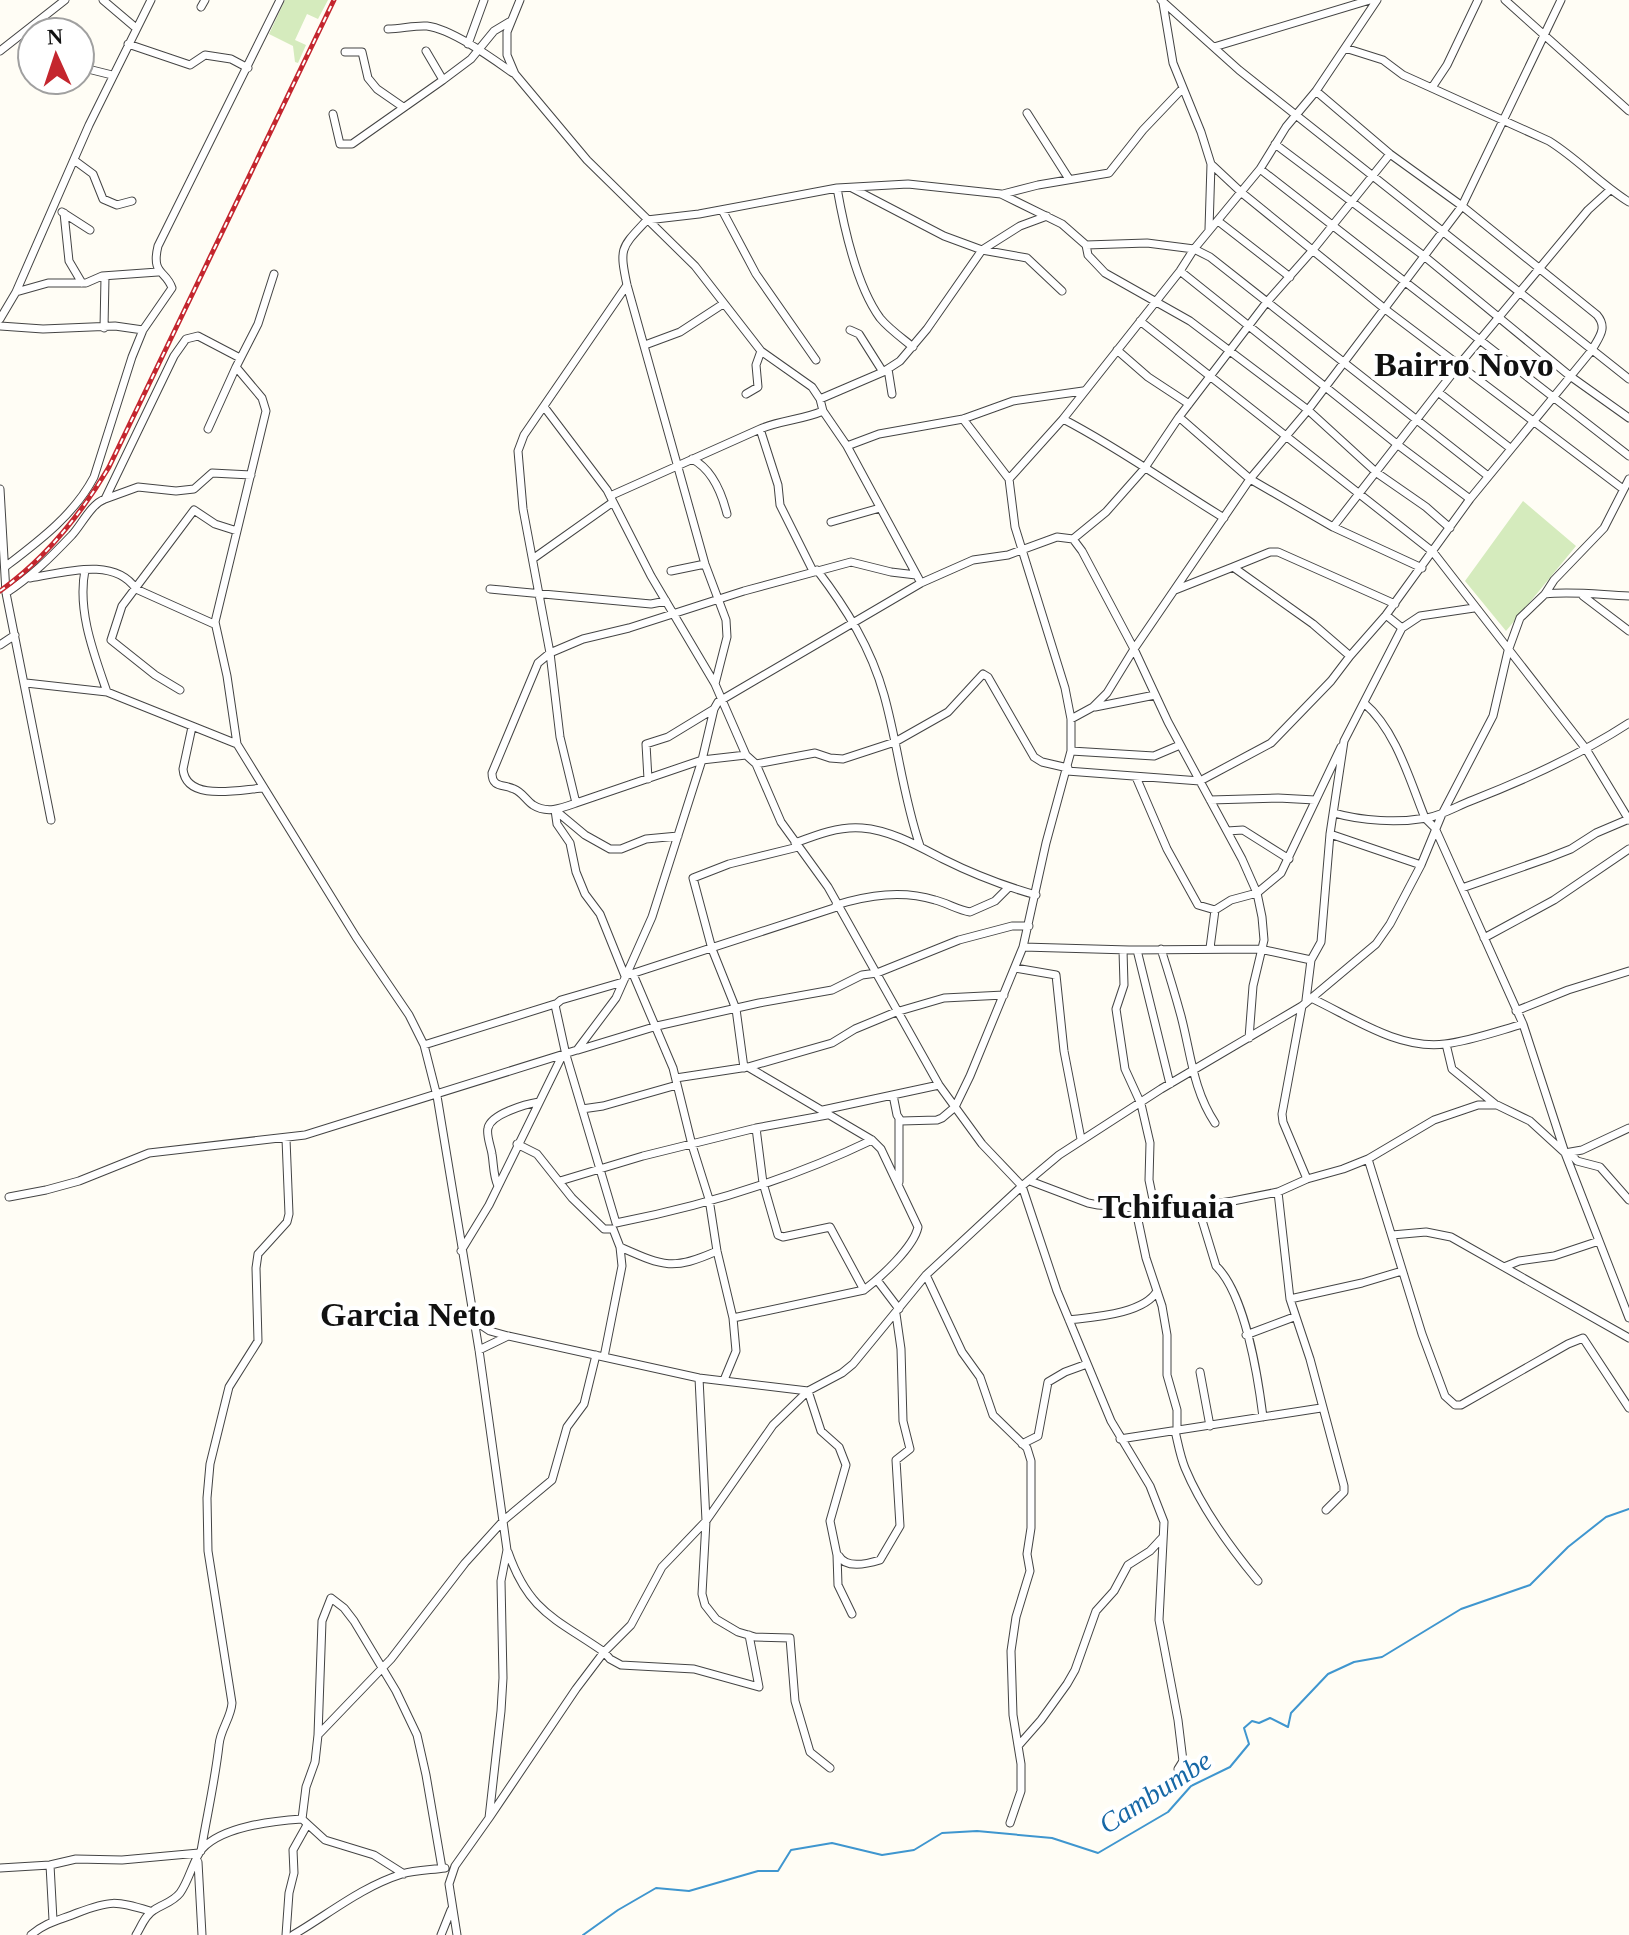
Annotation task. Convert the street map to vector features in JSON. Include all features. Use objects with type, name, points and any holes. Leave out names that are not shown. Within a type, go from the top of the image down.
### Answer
[{"type":"street","points":[[0,51],[65,0]]},
{"type":"street","points":[[103,0],[136,28]]},
{"type":"street","points":[[0,319],[16,292],[112,75],[151,0]]},
{"type":"street","points":[[5,567],[65,517],[86,492],[104,450],[122,381],[143,330],[172,288],[171,283],[158,272],[158,246],[280,0]]},
{"type":"street","points":[[468,44],[484,0]]},
{"type":"street","points":[[515,74],[507,55],[509,22],[520,0]]},
{"type":"street","points":[[1214,47],[1370,0]]},
{"type":"street","points":[[1009,479],[1063,419],[1194,249],[1242,193],[1377,0]]},
{"type":"street","points":[[1433,86],[1447,65],[1478,0]]},
{"type":"street","points":[[1505,0],[1629,111]]},
{"type":"street","points":[[1093,707],[1119,677],[1134,649],[1250,479],[1308,410],[1462,206],[1561,0]]},
{"type":"street","points":[[1162,2],[1239,70],[1629,379]]},
{"type":"street","points":[[1162,2],[1168,43],[1211,164],[1209,231]]},
{"type":"street","points":[[333,114],[340,144],[349,145],[443,80],[479,50],[494,31],[509,22]]},
{"type":"street","points":[[388,29],[429,26],[479,50],[515,74],[579,151],[695,266],[761,351],[812,387],[921,583]]},
{"type":"street","points":[[128,44],[190,65],[205,55],[221,57],[248,68]]},
{"type":"street","points":[[1345,48],[1383,60],[1403,75],[1433,86],[1569,153],[1610,190],[1629,202]]},
{"type":"street","points":[[426,51],[443,80]]},
{"type":"street","points":[[345,52],[362,52],[368,78],[377,89],[403,107]]},
{"type":"street","points":[[96,71],[112,75]]},
{"type":"street","points":[[715,684],[728,629],[705,564],[627,285],[622,263],[623,247],[647,220],[722,210],[837,188],[908,184],[1001,194],[1069,179],[1102,176],[1113,170],[1143,130],[1183,88]]},
{"type":"street","points":[[756,764],[815,753],[843,759],[895,742],[948,712],[983,674],[988,677],[1034,757],[1042,762],[1068,770],[1200,781],[1271,743],[1331,681],[1386,615],[1470,499],[1592,350],[1603,329],[1602,321],[1462,206],[1390,154],[1316,91]]},
{"type":"street","points":[[1027,113],[1069,179]]},
{"type":"street","points":[[1275,144],[1424,256],[1570,376],[1629,418]]},
{"type":"street","points":[[1073,539],[1106,512],[1144,469],[1179,417],[1266,303],[1390,154]]},
{"type":"street","points":[[74,160],[93,174],[103,199],[117,205],[132,201]]},
{"type":"street","points":[[1211,164],[1242,193],[1385,309],[1623,489]]},
{"type":"street","points":[[1260,169],[1629,456]]},
{"type":"street","points":[[851,187],[944,236],[982,250],[1027,258],[1062,291]]},
{"type":"street","points":[[837,188],[844,226],[870,300],[880,318],[913,347]]},
{"type":"street","points":[[1333,527],[1459,365],[1588,210],[1610,190]]},
{"type":"street","points":[[1001,194],[1071,231],[1086,245],[1088,255],[1105,273],[1190,321],[1308,410],[1377,473],[1450,528]]},
{"type":"street","points":[[53,207],[90,230]]},
{"type":"street","points":[[722,210],[756,274],[816,360]]},
{"type":"street","points":[[64,213],[69,261],[82,283]]},
{"type":"street","points":[[820,399],[886,370],[913,347],[982,250],[1008,232],[1047,216]]},
{"type":"street","points":[[1218,221],[1290,277]]},
{"type":"street","points":[[1086,245],[1133,242],[1194,249],[1210,257],[1488,476]]},
{"type":"street","points":[[1180,271],[1470,499]]},
{"type":"street","points":[[16,292],[48,283],[82,283],[105,277],[158,272]]},
{"type":"street","points":[[208,429],[258,324],[274,274]]},
{"type":"street","points":[[104,328],[105,277]]},
{"type":"street","points":[[576,803],[560,737],[550,653],[523,509],[518,451],[524,435],[627,285]]},
{"type":"street","points":[[645,345],[680,332],[723,304]]},
{"type":"street","points":[[1140,321],[1433,552],[1586,749],[1629,820],[1548,858],[1462,888]]},
{"type":"street","points":[[0,326],[43,329],[115,326],[143,330]]},
{"type":"street","points":[[850,330],[859,334],[886,370],[892,394]]},
{"type":"street","points":[[105,499],[174,356],[186,339],[198,336],[240,358]]},
{"type":"street","points":[[1117,350],[1148,377],[1189,404]]},
{"type":"street","points":[[746,394],[758,387],[756,365],[761,351]]},
{"type":"street","points":[[236,367],[266,407],[215,622],[237,744],[356,937],[409,1015],[424,1045],[437,1096],[479,1350],[507,1550],[516,1576],[536,1605],[621,1665],[694,1669],[758,1687],[749,1635]]},
{"type":"street","points":[[847,446],[879,434],[963,419],[1013,401],[1083,391]]},
{"type":"street","points":[[1438,392],[1510,448]]},
{"type":"street","points":[[545,408],[612,499],[672,614],[715,684],[746,755],[756,764],[781,822],[828,887],[939,1085],[982,1144],[1022,1186],[1037,1237],[1087,1364],[1120,1439],[1150,1486],[1164,1522],[1159,1620],[1178,1720],[1183,1761],[1178,1769]]},
{"type":"street","points":[[534,558],[612,499],[677,464],[780,421],[806,418],[823,411]]},
{"type":"street","points":[[1179,417],[1250,479],[1333,527],[1422,568]]},
{"type":"street","points":[[899,1119],[937,1120],[955,1107],[1023,947],[1071,751],[1071,719],[1065,688],[1013,514],[1009,479],[963,419]]},
{"type":"street","points":[[1063,419],[1127,454],[1144,469],[1224,518]]},
{"type":"street","points":[[760,429],[778,485],[780,505],[815,570],[856,623],[884,693],[906,798],[920,846]]},
{"type":"street","points":[[692,459],[701,463],[718,488],[727,514]]},
{"type":"street","points":[[6,593],[29,578],[99,501],[138,487],[176,491],[194,489],[212,473],[251,475]]},
{"type":"street","points":[[457,1935],[449,1884],[455,1866],[604,1652],[631,1625],[662,1567],[706,1521],[773,1425],[808,1391],[853,1364],[926,1275],[1022,1186],[1081,1139],[1306,1001],[1376,944],[1421,865],[1435,828],[1493,716],[1508,651],[1520,618],[1604,528],[1629,479]]},
{"type":"street","points":[[0,489],[5,567],[3,582],[26,683],[51,820]]},
{"type":"street","points":[[1619,500],[1629,504]]},
{"type":"street","points":[[831,522],[880,508]]},
{"type":"street","points":[[180,690],[155,675],[111,640],[122,606],[194,510],[215,524],[237,531]]},
{"type":"street","points":[[648,779],[646,744],[668,737],[714,709],[722,699],[921,583],[962,564],[1008,555],[1057,537],[1073,539],[1134,649],[1257,893],[1264,933],[1253,986],[1249,1038]]},
{"type":"street","points":[[1174,590],[1270,552],[1278,552],[1395,604]]},
{"type":"street","points":[[746,755],[702,760],[555,810],[536,807],[514,789],[495,784],[492,777],[538,663],[550,653],[583,639],[629,628],[815,570],[854,562],[916,575]]},
{"type":"street","points":[[671,571],[705,564]]},
{"type":"street","points":[[1233,567],[1313,624],[1350,656]]},
{"type":"street","points":[[29,578],[106,569],[168,604],[215,622]]},
{"type":"street","points":[[85,570],[87,629],[107,692]]},
{"type":"street","points":[[1554,580],[1581,594],[1629,596]]},
{"type":"street","points":[[490,589],[651,604],[666,601]]},
{"type":"street","points":[[1545,594],[1571,591]]},
{"type":"street","points":[[1581,594],[1629,631]]},
{"type":"street","points":[[1136,777],[1167,849],[1198,905],[1215,910],[1231,900],[1257,893],[1276,879],[1289,859],[1315,800],[1402,628],[1420,616],[1474,608]]},
{"type":"street","points":[[1386,615],[1402,628]]},
{"type":"street","points":[[0,645],[15,635]]},
{"type":"street","points":[[26,683],[107,692],[237,744]]},
{"type":"street","points":[[1071,719],[1093,707],[1155,695]]},
{"type":"street","points":[[1364,703],[1377,715],[1425,818],[1435,828],[1523,1024],[1599,1241],[1628,1312]]},
{"type":"street","points":[[577,1050],[606,1014],[627,977],[652,917],[702,760],[714,709]]},
{"type":"street","points":[[1334,813],[1372,819],[1425,818],[1442,814],[1526,779],[1629,723]]},
{"type":"street","points":[[192,727],[183,769],[190,785],[203,791],[264,788]]},
{"type":"street","points":[[1307,1179],[1282,1114],[1306,1001],[1311,960],[1319,951],[1322,935],[1330,834],[1344,741]]},
{"type":"street","points":[[1071,751],[1154,756],[1180,745]]},
{"type":"street","points":[[1210,800],[1315,800]]},
{"type":"street","points":[[555,810],[585,835],[615,850],[646,839],[678,836]]},
{"type":"street","points":[[555,810],[557,824],[570,843],[576,872],[585,894],[600,914],[627,977],[657,1026],[676,1082],[709,1199],[717,1251],[733,1318],[736,1358],[724,1380]]},
{"type":"street","points":[[746,1067],[736,1009],[712,949],[693,878],[834,830],[862,828],[920,846],[945,860],[1036,895]]},
{"type":"street","points":[[1227,831],[1243,830],[1289,859]]},
{"type":"street","points":[[1330,834],[1421,865]]},
{"type":"street","points":[[1484,938],[1554,900],[1629,849]]},
{"type":"street","points":[[424,1045],[555,1004],[867,897],[903,894],[936,900],[970,912],[995,901],[1009,887]]},
{"type":"street","points":[[1210,948],[1215,910]]},
{"type":"street","points":[[9,1197],[79,1181],[149,1153],[286,1139],[437,1096],[657,1026],[832,990],[862,975],[877,973],[959,940],[1012,926],[1029,926]]},
{"type":"street","points":[[1023,947],[1260,949],[1311,960]]},
{"type":"street","points":[[1161,949],[1204,1106],[1215,1123]]},
{"type":"street","points":[[1123,950],[1124,985],[1116,1009],[1125,1069],[1141,1104],[1150,1143],[1149,1180],[1155,1209]]},
{"type":"street","points":[[1137,950],[1170,1084]]},
{"type":"street","points":[[1015,968],[1056,975],[1062,1038],[1081,1139]]},
{"type":"street","points":[[1516,1011],[1568,990],[1629,971]]},
{"type":"street","points":[[582,1109],[603,1106],[676,1082],[746,1067],[832,1043],[855,1029],[896,1012],[958,996],[1004,995]]},
{"type":"street","points":[[1306,1001],[1397,1039],[1421,1045],[1446,1044],[1523,1024]]},
{"type":"street","points":[[318,1735],[382,1669],[465,1563],[504,1520],[556,1474],[567,1427],[584,1404],[600,1356],[622,1266],[620,1247],[564,1055],[555,1004]]},
{"type":"street","points":[[1446,1044],[1452,1069],[1497,1105],[1530,1121],[1577,1161],[1600,1167],[1629,1200]]},
{"type":"street","points":[[461,1251],[498,1186],[564,1055]]},
{"type":"street","points":[[733,1318],[864,1290],[877,1280],[918,1231],[917,1222],[881,1149],[872,1140],[746,1067]]},
{"type":"street","points":[[560,1181],[756,1128],[939,1085]]},
{"type":"street","points":[[893,1095],[899,1119],[898,1185]]},
{"type":"street","points":[[498,1186],[493,1175],[487,1131],[489,1125],[494,1119],[525,1104],[539,1102]]},
{"type":"street","points":[[1030,1181],[1088,1203],[1172,1211],[1198,1207],[1278,1192],[1368,1159],[1448,1113],[1478,1105],[1497,1105]]},
{"type":"street","points":[[756,1128],[763,1183],[778,1235],[783,1237],[810,1229],[832,1229],[864,1290]]},
{"type":"street","points":[[1568,1153],[1582,1150],[1629,1128]]},
{"type":"street","points":[[31,1935],[53,1920],[109,1902],[150,1911],[173,1901],[181,1892],[199,1855],[216,1776],[219,1745],[232,1703],[208,1551],[210,1464],[229,1387],[258,1341],[258,1254],[287,1222],[289,1214],[286,1139]]},
{"type":"street","points":[[517,1144],[537,1154],[572,1198],[604,1229],[817,1166],[872,1140]]},
{"type":"street","points":[[1368,1159],[1422,1334],[1449,1401],[1461,1405],[1583,1338],[1629,1408]]},
{"type":"street","points":[[1278,1192],[1294,1317],[1310,1359],[1344,1486],[1344,1492],[1326,1510]]},
{"type":"street","points":[[1135,1206],[1167,1335],[1167,1375],[1177,1410],[1176,1430],[1185,1469],[1202,1504],[1230,1548],[1258,1581]]},
{"type":"street","points":[[1198,1207],[1216,1266],[1224,1273],[1236,1295],[1258,1377],[1263,1417]]},
{"type":"street","points":[[1392,1235],[1434,1232],[1451,1237],[1629,1338]]},
{"type":"street","points":[[1504,1267],[1519,1261],[1554,1256],[1599,1241]]},
{"type":"street","points":[[620,1247],[669,1265],[690,1263],[717,1251]]},
{"type":"street","points":[[1290,1299],[1402,1271]]},
{"type":"street","points":[[926,1275],[962,1352],[980,1377],[993,1415],[1030,1453],[1031,1528],[1027,1554],[1030,1571],[1016,1617],[1011,1651],[1013,1715],[1019,1745],[1021,1791],[1010,1823]]},
{"type":"street","points":[[837,1555],[842,1562],[849,1564],[880,1560],[900,1526],[896,1460],[910,1449],[903,1421],[898,1312],[877,1280]]},
{"type":"street","points":[[1069,1320],[1112,1314],[1138,1306],[1147,1302],[1157,1291]]},
{"type":"street","points":[[1246,1335],[1294,1317]]},
{"type":"street","points":[[472,1319],[490,1331],[508,1336],[699,1378],[808,1391]]},
{"type":"street","points":[[479,1350],[508,1336]]},
{"type":"street","points":[[1022,1444],[1038,1436],[1048,1382],[1087,1364]]},
{"type":"street","points":[[1200,1372],[1210,1426]]},
{"type":"street","points":[[699,1378],[706,1521],[702,1594],[705,1605],[723,1625],[749,1635],[790,1638],[795,1701],[810,1752],[830,1768]]},
{"type":"street","points":[[808,1391],[821,1431],[839,1447],[846,1465],[830,1521],[837,1555],[838,1585],[852,1614]]},
{"type":"street","points":[[1120,1439],[1321,1408]]},
{"type":"street","points":[[1019,1745],[1067,1684],[1096,1611],[1114,1591],[1128,1565],[1150,1551],[1163,1536]]},
{"type":"street","points":[[489,1818],[502,1700],[501,1581],[507,1550]]},
{"type":"street","points":[[286,1935],[294,1845],[305,1822],[306,1787],[315,1762],[322,1621],[330,1598],[344,1608],[354,1621],[410,1718],[422,1753],[442,1868]]},
{"type":"street","points":[[0,1868],[50,1865],[76,1859],[122,1860],[199,1855],[219,1838],[247,1827],[266,1822],[305,1822],[325,1840],[374,1855],[404,1874]]},
{"type":"street","points":[[199,1855],[202,1935]]},
{"type":"street","points":[[50,1865],[53,1920]]},
{"type":"street","points":[[293,1935],[339,1904],[404,1874],[455,1866]]},
{"type":"street","points":[[441,1935],[452,1908]]},
{"type":"street","points":[[136,1935],[150,1911]]},
{"type":"green space","points":[[285,0],[328,0],[318,19],[307,14],[295,40],[306,45],[298,63],[295,62],[293,46],[269,34]]},
{"type":"green space","points":[[1523,501],[1576,546],[1506,631],[1465,581]]},
{"type":"waterway","name":"Cambumbe","points":[[583,1935],[656,1888],[689,1891],[758,1871],[778,1871],[791,1850],[832,1843],[882,1855],[914,1850],[942,1833],[977,1831],[1052,1838],[1098,1853],[1168,1812],[1191,1786],[1230,1767],[1249,1744],[1244,1728],[1252,1721],[1259,1723],[1270,1718],[1288,1727],[1291,1713],[1328,1674],[1354,1662],[1382,1657],[1461,1609],[1530,1585],[1568,1547],[1606,1517],[1629,1509]]},
{"type":"railway","points":[[0,591],[32,565],[61,535],[109,467],[334,0]]},
{"type":"district","name":"Bairro Novo","points":[[1464,364]]},
{"type":"district","name":"Tchifuaia","points":[[1166,1206]]},
{"type":"district","name":"Garcia Neto","points":[[408,1314]]}]
